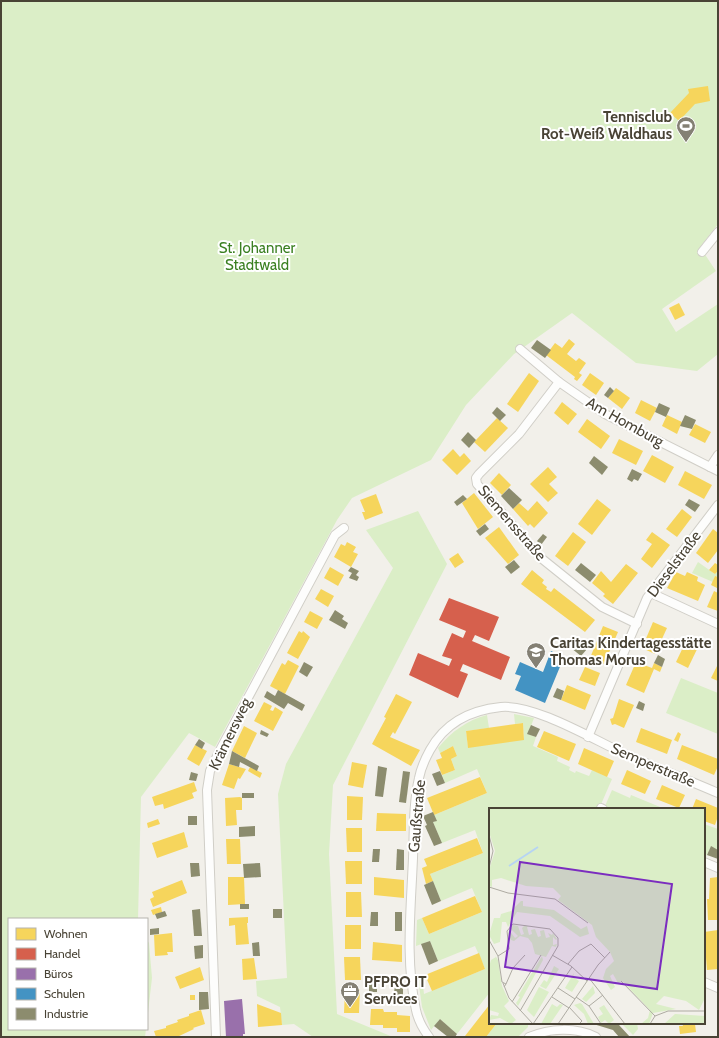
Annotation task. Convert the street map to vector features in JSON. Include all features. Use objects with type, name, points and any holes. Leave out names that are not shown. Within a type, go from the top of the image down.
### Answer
[{"type":"street","points":[[702,252],[718,232]]},
{"type":"street","name":"Am Homburg","points":[[520,349],[559,382],[614,420],[714,469]]},
{"type":"street","name":"Siemensstraße","points":[[559,382],[519,434],[479,474],[476,478],[477,484],[541,558],[602,607],[637,624]]},
{"type":"street","points":[[714,469],[718,455]]},
{"type":"street","name":"Dieselstraße","points":[[588,736],[651,593],[718,505]]},
{"type":"street","name":"Krämersweg","points":[[216,1037],[206,790],[210,771],[335,535],[344,528]]},
{"type":"street","points":[[651,593],[718,624]]},
{"type":"street","name":"Gaußstraße","points":[[429,1037],[423,1029],[415,1008],[411,964],[410,917],[416,798],[420,772],[430,749],[449,727],[463,717],[479,711],[502,707],[527,709],[588,736]]},
{"type":"street","name":"Semperstraße","points":[[588,736],[718,793]]},
{"type":"street","points":[[705,862],[718,868]]},
{"type":"street","points":[[705,982],[718,988]]},
{"type":"street","points":[[529,1037],[549,1031],[563,1030],[584,1033],[596,1037]]},
{"type":"green space","name":"St. Johanner Stadtwald","points":[[1,1],[718,1],[718,224],[700,247],[716,271],[662,309],[676,332],[718,304],[718,354],[697,371],[636,363],[572,313],[514,354],[466,405],[431,460],[352,498],[337,520],[215,747],[189,733],[141,797],[138,918],[8,918],[8,1030],[146,1030],[145,1037],[1,1037]]},
{"type":"green space","points":[[418,511],[447,564],[333,785],[329,854],[337,1014],[393,1037],[313,1037],[294,1024],[282,1025],[280,1007],[257,996],[256,981],[287,978],[278,794],[286,764],[393,568],[366,530]]},
{"type":"green space","points":[[698,562],[715,574],[718,571],[718,577],[715,576],[713,582],[692,573]]},
{"type":"green space","points":[[681,678],[718,693],[718,734],[666,713]]},
{"type":"green space","points":[[514,714],[534,718],[528,734],[536,737],[533,746],[558,757],[557,761],[570,767],[569,770],[575,773],[576,771],[589,776],[592,770],[612,779],[599,808],[489,808],[489,993],[457,1034],[440,1019],[431,1030],[422,1007],[418,978],[422,977],[424,994],[485,969],[475,946],[438,961],[430,941],[416,946],[417,920],[422,918],[429,934],[482,912],[472,888],[441,901],[430,874],[483,853],[475,830],[442,843],[433,822],[436,821],[434,815],[487,793],[477,769],[445,783],[442,775],[455,770],[451,759],[457,756],[453,746],[440,753],[438,748],[460,727],[466,723],[487,715],[489,728],[466,731],[468,747],[524,739],[523,723],[515,724]]},
{"type":"green space","points":[[612,790],[630,798],[631,795],[663,808],[610,808],[605,806]]},
{"type":"green space","points":[[705,824],[718,829],[718,850],[711,847],[706,856]]},
{"type":"green space","points":[[148,942],[149,943],[152,978],[148,1012]]},
{"type":"green space","points":[[496,1024],[528,1024],[528,1027],[518,1037],[486,1037]]},
{"type":"green space","points":[[622,1024],[637,1024],[638,1029],[633,1035]]},
{"type":"building: Wohnen","points":[[708,86],[710,101],[695,104],[679,121],[670,113],[689,93],[688,89]]},
{"type":"building: Wohnen","points":[[679,303],[685,315],[675,320],[669,308]]},
{"type":"building: Wohnen","points":[[569,339],[575,344],[567,354],[576,361],[579,358],[586,363],[579,373],[582,375],[577,381],[574,379],[575,377],[546,355],[555,343],[562,348]]},
{"type":"building: Wohnen","points":[[529,373],[539,381],[518,412],[507,404]]},
{"type":"building: Wohnen","points":[[590,373],[604,383],[596,395],[582,385]]},
{"type":"building: Wohnen","points":[[616,388],[630,398],[622,409],[608,398]]},
{"type":"building: Wohnen","points":[[641,400],[657,408],[650,421],[635,413]]},
{"type":"building: Wohnen","points":[[562,402],[577,414],[568,425],[554,413]]},
{"type":"building: Wohnen","points":[[667,415],[682,422],[677,434],[662,426]]},
{"type":"building: Wohnen","points":[[497,418],[508,428],[485,452],[474,442]]},
{"type":"building: Wohnen","points":[[587,419],[610,436],[601,449],[578,432]]},
{"type":"building: Wohnen","points":[[695,424],[711,432],[705,443],[689,435]]},
{"type":"building: Wohnen","points":[[619,439],[643,451],[636,465],[612,453]]},
{"type":"building: Wohnen","points":[[453,449],[460,457],[464,453],[471,461],[457,475],[442,460]]},
{"type":"building: Wohnen","points":[[652,455],[674,467],[665,483],[643,471]]},
{"type":"building: Wohnen","points":[[548,467],[557,477],[549,484],[558,493],[548,502],[530,484]]},
{"type":"building: Wohnen","points":[[685,471],[712,485],[704,499],[678,485]]},
{"type":"building: Wohnen","points":[[499,473],[511,485],[502,495],[490,483]]},
{"type":"building: Wohnen","points":[[474,493],[493,517],[478,529],[462,503]]},
{"type":"building: Wohnen","points":[[376,494],[383,513],[365,520],[362,512],[365,512],[360,500]]},
{"type":"building: Wohnen","points":[[597,499],[611,510],[592,535],[578,524]]},
{"type":"building: Wohnen","points":[[537,501],[548,513],[534,528],[530,524],[528,526],[513,509],[519,503],[528,511]]},
{"type":"building: Wohnen","points":[[682,509],[692,517],[677,537],[666,529]]},
{"type":"building: Wohnen","points":[[499,527],[519,555],[508,564],[485,538]]},
{"type":"building: Wohnen","points":[[713,529],[718,533],[718,550],[708,563],[696,553]]},
{"type":"building: Wohnen","points":[[573,532],[586,542],[568,566],[555,556]]},
{"type":"building: Wohnen","points":[[652,532],[670,545],[652,568],[641,559],[652,544],[646,540]]},
{"type":"building: Wohnen","points":[[347,542],[356,547],[353,552],[358,554],[351,567],[334,557],[341,544],[345,546]]},
{"type":"building: Wohnen","points":[[458,553],[464,562],[455,568],[449,559]]},
{"type":"building: Wohnen","points":[[715,563],[718,565],[718,571],[715,574],[709,570]]},
{"type":"building: Wohnen","points":[[626,564],[638,573],[613,604],[603,596],[605,594],[592,583],[601,571],[611,582]]},
{"type":"building: Wohnen","points":[[330,567],[344,575],[338,586],[324,578]]},
{"type":"building: Wohnen","points":[[532,570],[544,580],[542,583],[547,587],[546,589],[551,592],[554,588],[595,620],[585,632],[521,584]]},
{"type":"building: Wohnen","points":[[676,572],[685,576],[687,572],[698,577],[697,581],[705,585],[698,601],[667,588]]},
{"type":"building: Wohnen","points":[[715,576],[718,577],[717,588],[711,585]]},
{"type":"building: Wohnen","points":[[321,589],[334,596],[328,607],[315,599]]},
{"type":"building: Wohnen","points":[[714,591],[718,593],[718,611],[707,607]]},
{"type":"building: Wohnen","points":[[310,611],[323,618],[317,629],[304,622]]},
{"type":"building: Wohnen","points":[[653,622],[667,628],[655,654],[642,648]]},
{"type":"building: Wohnen","points":[[603,626],[618,632],[604,664],[590,658]]},
{"type":"building: Wohnen","points":[[299,631],[302,633],[303,631],[310,637],[298,659],[287,653]]},
{"type":"building: Wohnen","points":[[688,637],[700,643],[688,668],[676,662]]},
{"type":"building: Wohnen","points":[[288,660],[299,666],[285,694],[270,686],[282,663],[285,665]]},
{"type":"building: Wohnen","points":[[636,662],[652,668],[654,663],[662,667],[660,672],[654,669],[644,693],[626,685]]},
{"type":"building: Wohnen","points":[[718,664],[718,681],[711,678]]},
{"type":"building: Wohnen","points":[[585,667],[600,673],[595,686],[579,680]]},
{"type":"building: Wohnen","points":[[567,685],[591,695],[585,710],[561,700]]},
{"type":"building: Wohnen","points":[[396,694],[412,702],[395,734],[393,732],[390,737],[420,750],[411,766],[372,744],[386,718],[384,717]]},
{"type":"building: Wohnen","points":[[619,699],[634,705],[624,728],[615,724],[612,725],[610,719],[613,718]]},
{"type":"building: Wohnen","points":[[264,702],[272,706],[270,710],[273,711],[275,707],[283,712],[273,731],[254,721]]},
{"type":"building: Wohnen","points":[[523,723],[524,740],[468,748],[466,731]]},
{"type":"building: Wohnen","points":[[244,726],[257,733],[245,758],[232,751]]},
{"type":"building: Wohnen","points":[[641,728],[672,740],[667,754],[636,742]]},
{"type":"building: Wohnen","points":[[544,731],[576,744],[569,761],[537,747]]},
{"type":"building: Wohnen","points":[[678,732],[681,734],[678,742],[674,740]]},
{"type":"building: Wohnen","points":[[195,745],[207,751],[199,766],[187,759]]},
{"type":"building: Wohnen","points":[[682,745],[718,759],[718,766],[714,775],[677,759]]},
{"type":"building: Wohnen","points":[[453,746],[457,756],[451,759],[455,770],[442,775],[436,760],[442,758],[440,753]]},
{"type":"building: Wohnen","points":[[584,748],[614,761],[607,777],[578,764]]},
{"type":"building: Wohnen","points":[[352,762],[367,765],[363,788],[348,785]]},
{"type":"building: Wohnen","points":[[229,764],[246,769],[240,779],[238,778],[234,789],[222,785]]},
{"type":"building: Wohnen","points":[[250,767],[262,773],[260,778],[248,771]]},
{"type":"building: Wohnen","points":[[627,770],[651,781],[645,794],[621,784]]},
{"type":"building: Wohnen","points":[[480,777],[487,793],[434,815],[427,798]]},
{"type":"building: Wohnen","points":[[194,782],[197,791],[192,793],[194,798],[164,809],[163,804],[155,806],[152,797]]},
{"type":"building: Wohnen","points":[[662,785],[685,795],[679,808],[656,799]]},
{"type":"building: Wohnen","points":[[347,796],[363,797],[362,820],[347,820]]},
{"type":"building: Wohnen","points":[[225,798],[242,798],[242,810],[236,810],[237,825],[226,826]]},
{"type":"building: Wohnen","points":[[696,799],[718,808],[718,816],[715,825],[705,821],[705,808],[692,808]]},
{"type":"building: Wohnen","points":[[377,813],[406,814],[406,831],[376,831]]},
{"type":"building: Wohnen","points":[[158,819],[160,824],[148,828],[147,823]]},
{"type":"building: Wohnen","points":[[346,828],[362,828],[362,852],[347,852]]},
{"type":"building: Wohnen","points":[[184,832],[188,847],[157,858],[152,843]]},
{"type":"building: Wohnen","points":[[477,838],[483,853],[430,874],[433,881],[426,884],[422,868],[427,866],[424,859]]},
{"type":"building: Wohnen","points":[[226,839],[240,839],[241,864],[227,864]]},
{"type":"building: Wohnen","points":[[345,861],[362,861],[362,884],[346,884]]},
{"type":"building: Wohnen","points":[[228,877],[244,877],[245,904],[228,905]]},
{"type":"building: Wohnen","points":[[374,877],[404,880],[404,898],[374,895]]},
{"type":"building: Wohnen","points":[[718,877],[718,920],[708,920],[707,899],[709,899],[710,878]]},
{"type":"building: Wohnen","points":[[182,880],[187,893],[153,907],[150,899],[154,897],[152,892]]},
{"type":"building: Wohnen","points":[[346,892],[361,892],[362,917],[346,917]]},
{"type":"building: Wohnen","points":[[475,896],[482,912],[429,934],[422,918]]},
{"type":"building: Wohnen","points":[[161,907],[162,912],[153,915],[151,910]]},
{"type":"building: Wohnen","points":[[248,917],[247,923],[249,944],[236,945],[235,925],[229,926],[229,918]]},
{"type":"building: Wohnen","points":[[345,925],[361,925],[361,949],[345,949]]},
{"type":"building: Wohnen","points":[[718,930],[718,969],[707,970],[705,932]]},
{"type":"building: Wohnen","points":[[172,933],[173,952],[167,952],[168,955],[155,956],[154,935]]},
{"type":"building: Wohnen","points":[[373,942],[402,945],[402,962],[372,960]]},
{"type":"building: Wohnen","points":[[479,953],[485,969],[432,991],[425,975]]},
{"type":"building: Wohnen","points":[[344,957],[360,957],[361,980],[345,980]]},
{"type":"building: Wohnen","points":[[254,958],[257,979],[243,980],[242,959]]},
{"type":"building: Wohnen","points":[[200,967],[204,980],[180,989],[175,977]]},
{"type":"building: Wohnen","points":[[345,989],[360,989],[359,1013],[344,1013]]},
{"type":"building: Wohnen","points":[[190,995],[195,995],[195,1000],[190,1000]]},
{"type":"building: Wohnen","points":[[394,996],[403,996],[403,1001],[394,1001]]},
{"type":"building: Wohnen","points":[[257,1004],[281,1013],[282,1025],[258,1027]]},
{"type":"building: Wohnen","points":[[489,1005],[489,1024],[496,1024],[486,1037],[465,1036]]},
{"type":"building: Wohnen","points":[[371,1009],[383,1009],[384,1012],[397,1012],[397,1015],[410,1016],[410,1032],[397,1032],[397,1028],[383,1028],[383,1025],[370,1025]]},
{"type":"building: Wohnen","points":[[201,1010],[205,1024],[193,1028],[194,1029],[177,1037],[156,1037],[154,1031],[166,1028],[166,1026],[178,1022],[177,1020]]},
{"type":"building: Wohnen","points":[[682,1024],[695,1024],[696,1032],[680,1034],[679,1026],[683,1026]]},
{"type":"building: Handel","points":[[449,598],[499,617],[489,641],[475,635],[472,641],[510,657],[501,680],[463,664],[460,671],[468,674],[458,698],[409,675],[418,653],[449,666],[452,659],[442,656],[452,633],[463,638],[466,631],[439,620]]},
{"type":"building: Büros","points":[[242,999],[245,1034],[243,1034],[243,1037],[226,1037],[224,1001]]},
{"type":"building: Schulen","points":[[551,651],[564,657],[545,703],[515,690],[521,676],[515,674],[520,662],[543,672]]},
{"type":"building: Industrie","points":[[537,340],[551,350],[545,358],[531,348]]},
{"type":"building: Industrie","points":[[610,387],[614,391],[608,398],[604,395]]},
{"type":"building: Industrie","points":[[659,403],[670,408],[666,417],[655,412]]},
{"type":"building: Industrie","points":[[497,407],[506,415],[500,421],[492,413]]},
{"type":"building: Industrie","points":[[685,415],[696,420],[692,429],[680,426]]},
{"type":"building: Industrie","points":[[468,432],[476,440],[469,448],[461,440]]},
{"type":"building: Industrie","points":[[594,456],[608,467],[602,475],[589,463]]},
{"type":"building: Industrie","points":[[632,469],[642,474],[638,481],[634,479],[632,482],[627,479]]},
{"type":"building: Industrie","points":[[509,488],[522,500],[513,509],[501,496]]},
{"type":"building: Industrie","points":[[463,495],[467,499],[457,506],[454,502]]},
{"type":"building: Industrie","points":[[689,499],[700,505],[695,512],[685,505]]},
{"type":"building: Industrie","points":[[485,524],[489,529],[480,536],[476,531]]},
{"type":"building: Industrie","points":[[543,534],[547,537],[541,545],[537,541]]},
{"type":"building: Industrie","points":[[514,560],[520,567],[511,574],[505,567]]},
{"type":"building: Industrie","points":[[581,563],[596,575],[590,582],[575,570]]},
{"type":"building: Industrie","points":[[351,567],[359,571],[356,575],[359,577],[357,581],[349,578],[352,573],[348,571]]},
{"type":"building: Industrie","points":[[335,610],[344,616],[342,619],[348,623],[345,629],[329,620]]},
{"type":"building: Industrie","points":[[577,641],[587,649],[581,656],[571,648]]},
{"type":"building: Industrie","points":[[658,655],[665,659],[662,667],[654,663]]},
{"type":"building: Industrie","points":[[304,662],[313,667],[307,677],[299,672]]},
{"type":"building: Industrie","points":[[557,688],[564,691],[561,700],[553,697]]},
{"type":"building: Industrie","points":[[278,690],[305,705],[302,711],[288,703],[284,709],[264,697],[267,691],[275,696]]},
{"type":"building: Industrie","points":[[639,701],[645,704],[643,711],[636,708]]},
{"type":"building: Industrie","points":[[531,725],[540,729],[536,737],[527,734]]},
{"type":"building: Industrie","points":[[261,730],[269,734],[267,737],[260,734]]},
{"type":"building: Industrie","points":[[199,739],[205,743],[202,749],[195,745]]},
{"type":"building: Industrie","points":[[232,751],[259,766],[257,771],[240,762],[239,767],[229,764]]},
{"type":"building: Industrie","points":[[378,766],[387,768],[383,797],[375,796]]},
{"type":"building: Industrie","points":[[403,771],[410,772],[406,803],[399,802]]},
{"type":"building: Industrie","points":[[440,771],[445,783],[437,786],[432,774]]},
{"type":"building: Industrie","points":[[191,772],[198,774],[196,781],[189,780]]},
{"type":"building: Industrie","points":[[242,793],[254,793],[254,798],[242,798]]},
{"type":"building: Industrie","points":[[433,812],[437,821],[433,822],[442,843],[434,846],[425,826],[427,825],[423,816]]},
{"type":"building: Industrie","points":[[188,816],[197,816],[197,825],[188,825]]},
{"type":"building: Industrie","points":[[255,826],[255,836],[239,837],[239,827]]},
{"type":"building: Industrie","points":[[711,846],[718,850],[718,859],[707,855]]},
{"type":"building: Industrie","points":[[373,849],[380,849],[379,862],[372,862]]},
{"type":"building: Industrie","points":[[397,849],[404,850],[404,870],[396,870]]},
{"type":"building: Industrie","points":[[190,863],[199,863],[200,876],[191,877]]},
{"type":"building: Industrie","points":[[260,863],[261,877],[244,878],[243,864]]},
{"type":"building: Industrie","points":[[433,881],[441,901],[432,905],[424,885]]},
{"type":"building: Industrie","points":[[240,904],[249,904],[249,909],[240,909]]},
{"type":"building: Industrie","points":[[200,909],[202,936],[194,936],[192,910]]},
{"type":"building: Industrie","points":[[273,909],[282,909],[282,918],[273,918]]},
{"type":"building: Industrie","points":[[165,911],[167,916],[157,919],[155,914]]},
{"type":"building: Industrie","points":[[371,912],[378,912],[378,926],[370,926]]},
{"type":"building: Industrie","points":[[395,912],[402,912],[402,931],[395,931]]},
{"type":"building: Industrie","points":[[159,928],[159,934],[150,935],[150,929]]},
{"type":"building: Industrie","points":[[430,941],[438,961],[429,965],[421,944]]},
{"type":"building: Industrie","points":[[259,942],[260,956],[253,956],[252,943]]},
{"type":"building: Industrie","points":[[203,945],[203,958],[195,959],[194,946]]},
{"type":"building: Industrie","points":[[369,979],[377,979],[377,992],[369,992]]},
{"type":"building: Industrie","points":[[395,979],[403,979],[403,996],[394,996]]},
{"type":"building: Industrie","points":[[199,992],[208,992],[209,1009],[199,1010]]},
{"type":"building: Industrie","points":[[440,1019],[457,1034],[455,1037],[448,1037],[434,1026]]},
{"type":"building: Industrie","points":[[593,1024],[619,1025],[630,1037],[619,1037],[613,1030]]},
{"type":"place","name":"Tennisclub Rot-Weiß Waldhaus","points":[[686,143]]},
{"type":"place","name":"Caritas Kindertagesstätte Thomas Morus","points":[[536,669]]},
{"type":"place","name":"PFPRO IT Services","points":[[350,1008]]}]
